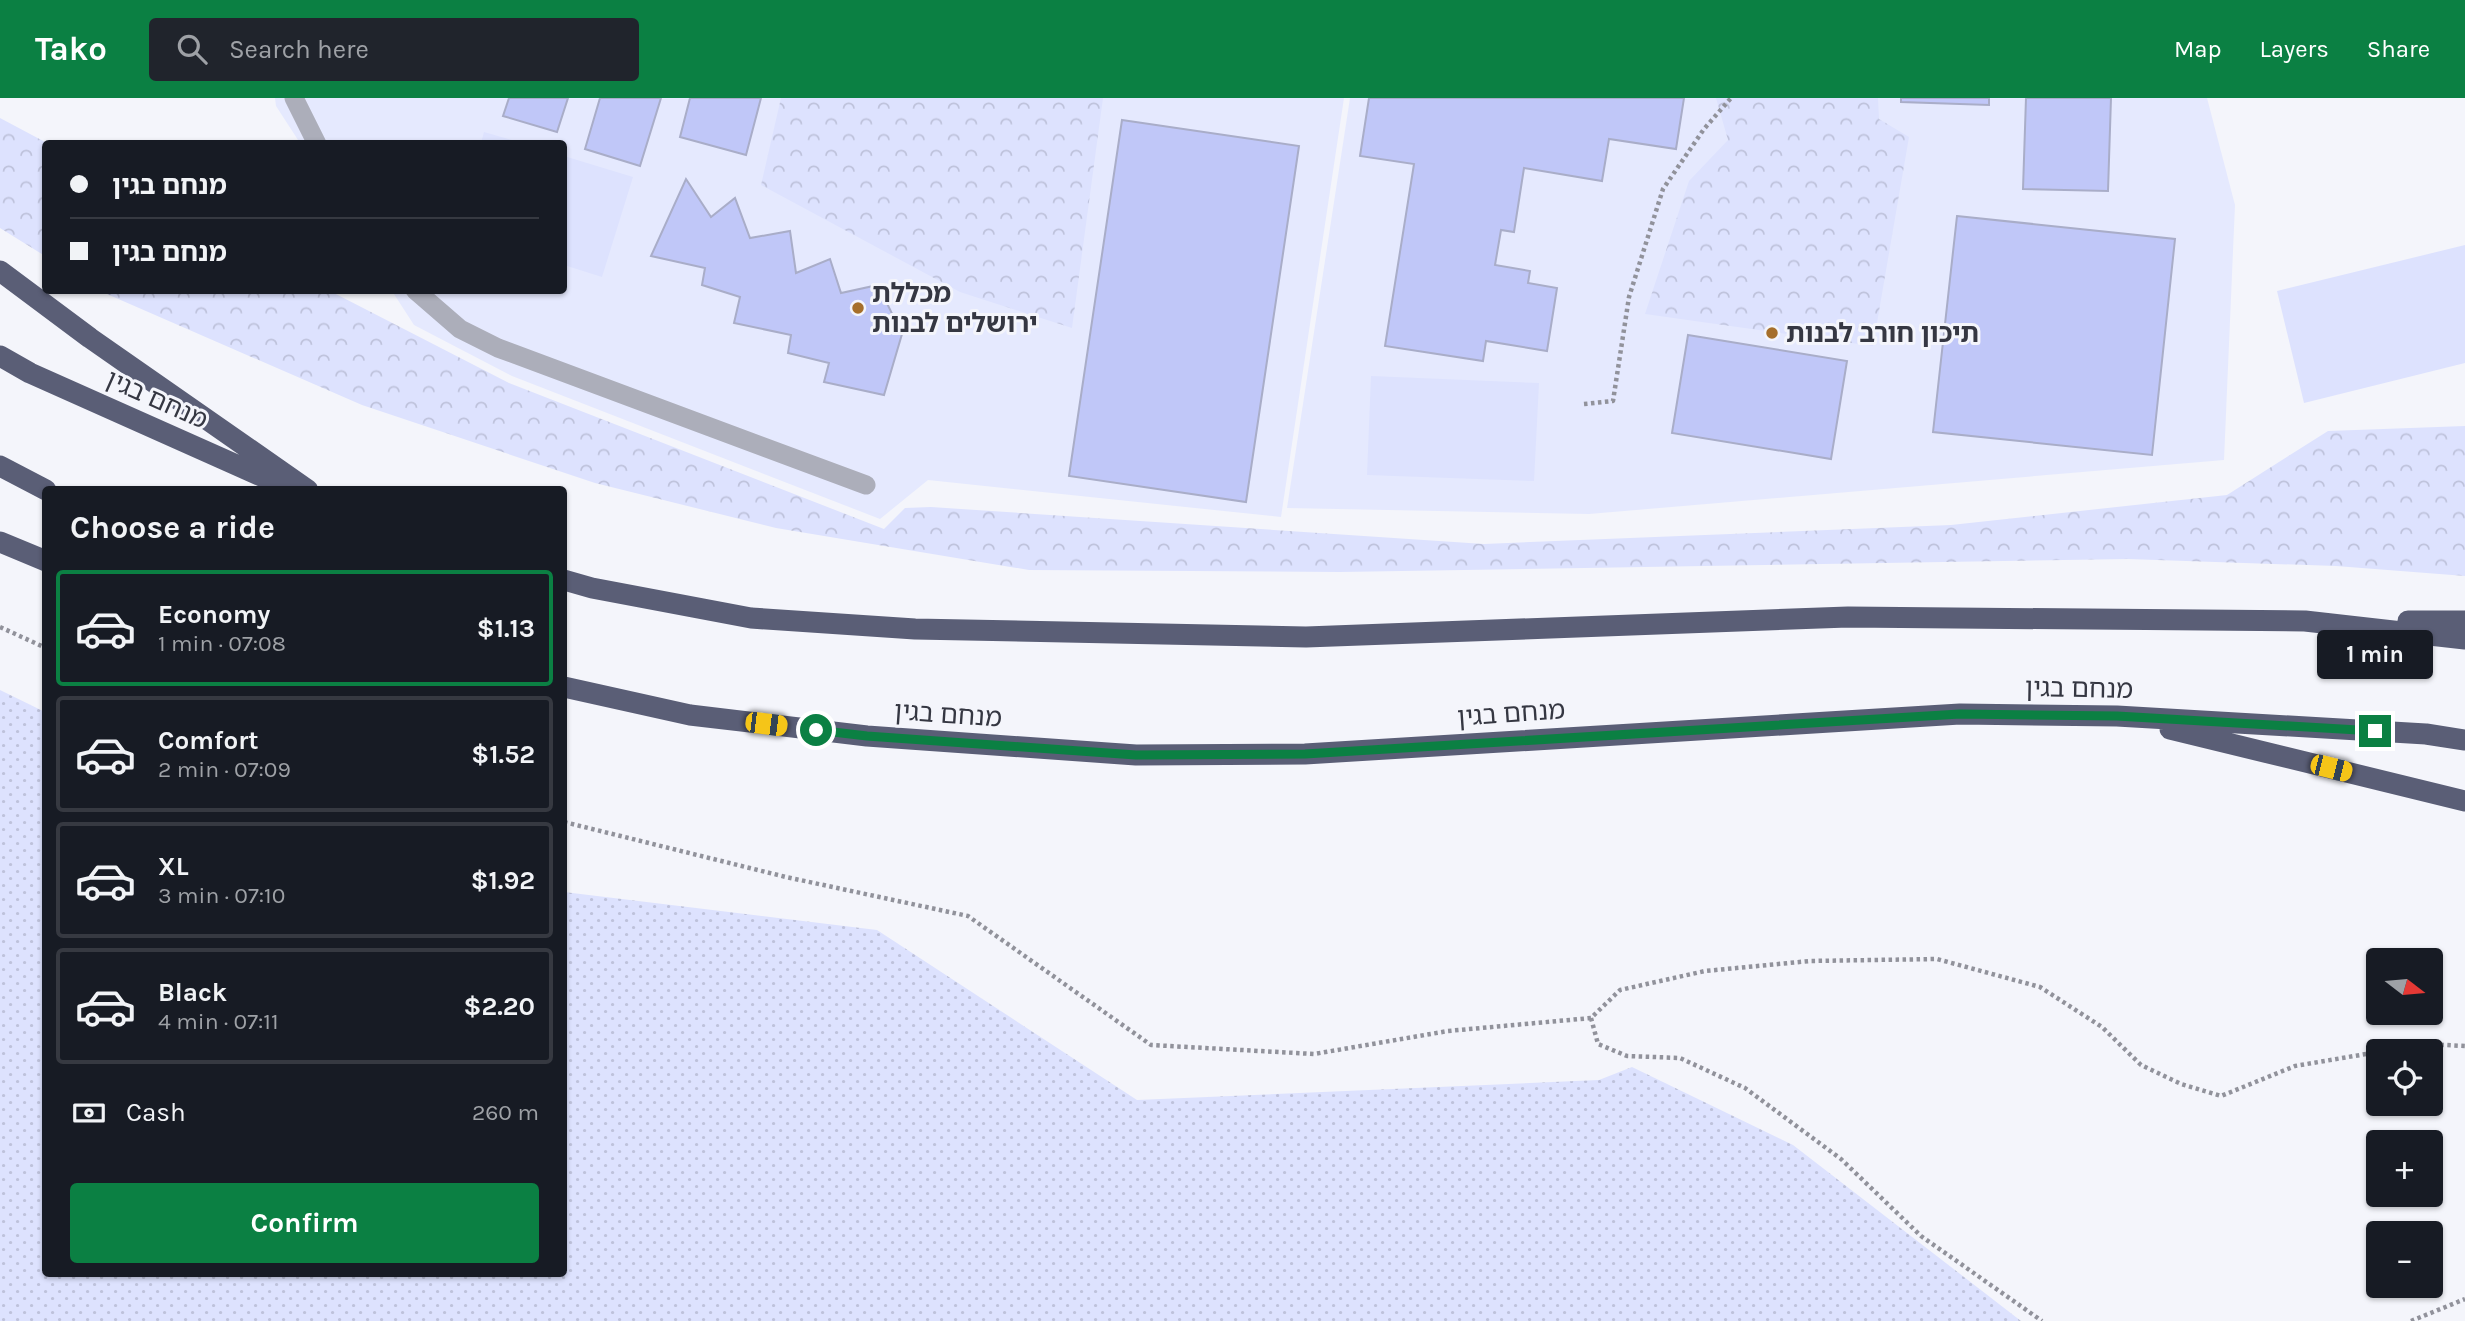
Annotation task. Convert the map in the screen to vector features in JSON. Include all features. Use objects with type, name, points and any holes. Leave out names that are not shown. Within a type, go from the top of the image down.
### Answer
[{"type":"highway","points":[[0,271],[90,338],[302,486]]},
{"type":"highway","name":"מנחם בגין","points":[[0,356],[30,373],[284,486]]},
{"type":"highway","points":[[0,466],[42,488]]},
{"type":"highway","points":[[0,542],[42,559]]},
{"type":"highway","points":[[567,581],[751,618],[929,629],[1306,637],[1848,617],[2465,621]]},
{"type":"highway","points":[[2305,621],[2465,639]]},
{"type":"highway","name":"מנחם בגין","points":[[567,688],[690,715],[867,736],[1136,755],[1305,754],[1960,714],[2117,716],[2426,734],[2465,740]]},
{"type":"highway","points":[[2117,716],[2465,801]]},
{"type":"lane","points":[[294,98],[315,140]]},
{"type":"lane","points":[[420,294],[460,329],[498,348],[866,485]]},
{"type":"path","points":[[1584,404],[1613,401],[1629,297],[1663,188],[1704,130],[1731,98]]},
{"type":"path","points":[[0,627],[42,646]]},
{"type":"path","points":[[567,823],[786,877],[968,916],[1151,1045],[1314,1054],[1448,1031],[1591,1018],[1620,990],[1705,971],[1810,961],[1937,959],[2040,987],[2102,1027],[2141,1065],[2181,1084],[2221,1096],[2295,1066],[2366,1054]]},
{"type":"path","points":[[1591,1018],[1598,1044],[1627,1056],[1680,1058],[1745,1087],[1841,1159],[1921,1236],[2042,1321]]},
{"type":"path","points":[[2443,1045],[2465,1046]]},
{"type":"path","points":[[2411,1321],[2465,1299]]},
{"type":"shaded area","name":"מכללת ירושלים לבנות","points":[[275,98],[1344,98],[1281,517],[928,480],[880,519],[512,376],[414,325],[394,294],[567,294],[567,140],[298,140],[276,106]]},
{"type":"shaded area","name":"תיכון חורב לבנות","points":[[1350,98],[2207,98],[2235,205],[2224,460],[1589,514],[1287,508]]},
{"type":"green space","points":[[781,98],[1103,98],[1072,328],[960,292],[761,185]]},
{"type":"green space","points":[[1716,98],[1878,98],[1879,119],[1909,137],[1873,346],[1645,314],[1689,181],[1728,140]]},
{"type":"green space","points":[[0,118],[42,140],[42,254],[0,228]]},
{"type":"green space","points":[[484,132],[512,140],[482,140]]},
{"type":"green space","points":[[567,157],[633,177],[602,277],[567,266]]},
{"type":"green space","points":[[2465,245],[2465,363],[2304,403],[2277,291]]},
{"type":"green space","points":[[107,294],[336,294],[509,383],[884,529],[905,508],[931,507],[1484,544],[1951,525],[2227,495],[2328,431],[2465,426],[2465,576],[2336,566],[2128,559],[1340,572],[1029,570],[776,528],[595,483],[362,405]]},
{"type":"green space","points":[[1371,376],[1539,383],[1534,481],[1367,475]]},
{"type":"green space","points":[[0,690],[42,711],[42,1277],[567,1277],[567,892],[877,930],[1137,1100],[1599,1080],[1632,1067],[1793,1145],[2021,1321],[0,1321]]},
{"type":"building","points":[[509,98],[568,98],[557,132],[503,116]]},
{"type":"building","points":[[600,98],[661,98],[640,166],[585,149]]},
{"type":"building","points":[[690,98],[761,98],[746,155],[680,137]]},
{"type":"building","points":[[1369,98],[1684,98],[1676,149],[1609,139],[1602,181],[1524,168],[1514,232],[1501,230],[1495,265],[1530,271],[1528,283],[1557,288],[1547,351],[1486,341],[1483,361],[1385,346],[1414,164],[1360,156]]},
{"type":"building","points":[[1901,98],[1989,98],[1989,105],[1901,102]]},
{"type":"building","points":[[2026,98],[2111,98],[2108,191],[2023,189]]},
{"type":"building","points":[[1122,120],[1299,146],[1246,502],[1069,476]]},
{"type":"building","points":[[686,179],[711,217],[735,198],[750,238],[790,231],[796,273],[830,259],[841,293],[878,285],[902,334],[884,395],[824,382],[829,363],[788,353],[791,335],[734,323],[740,297],[702,285],[705,268],[651,256]]},
{"type":"building","points":[[1957,216],[2175,239],[2152,455],[1933,432]]},
{"type":"building","points":[[1688,335],[1847,361],[1831,459],[1672,433]]},
{"type":"place","name":"מכללת ירושלים לבנות","points":[[858,308]]},
{"type":"place","name":"תיכון חורב לבנות","points":[[1772,333]]},
{"type":"route","points":[[816,730],[1136,755],[1305,754],[1960,714],[2117,716],[2375,731]]}]
